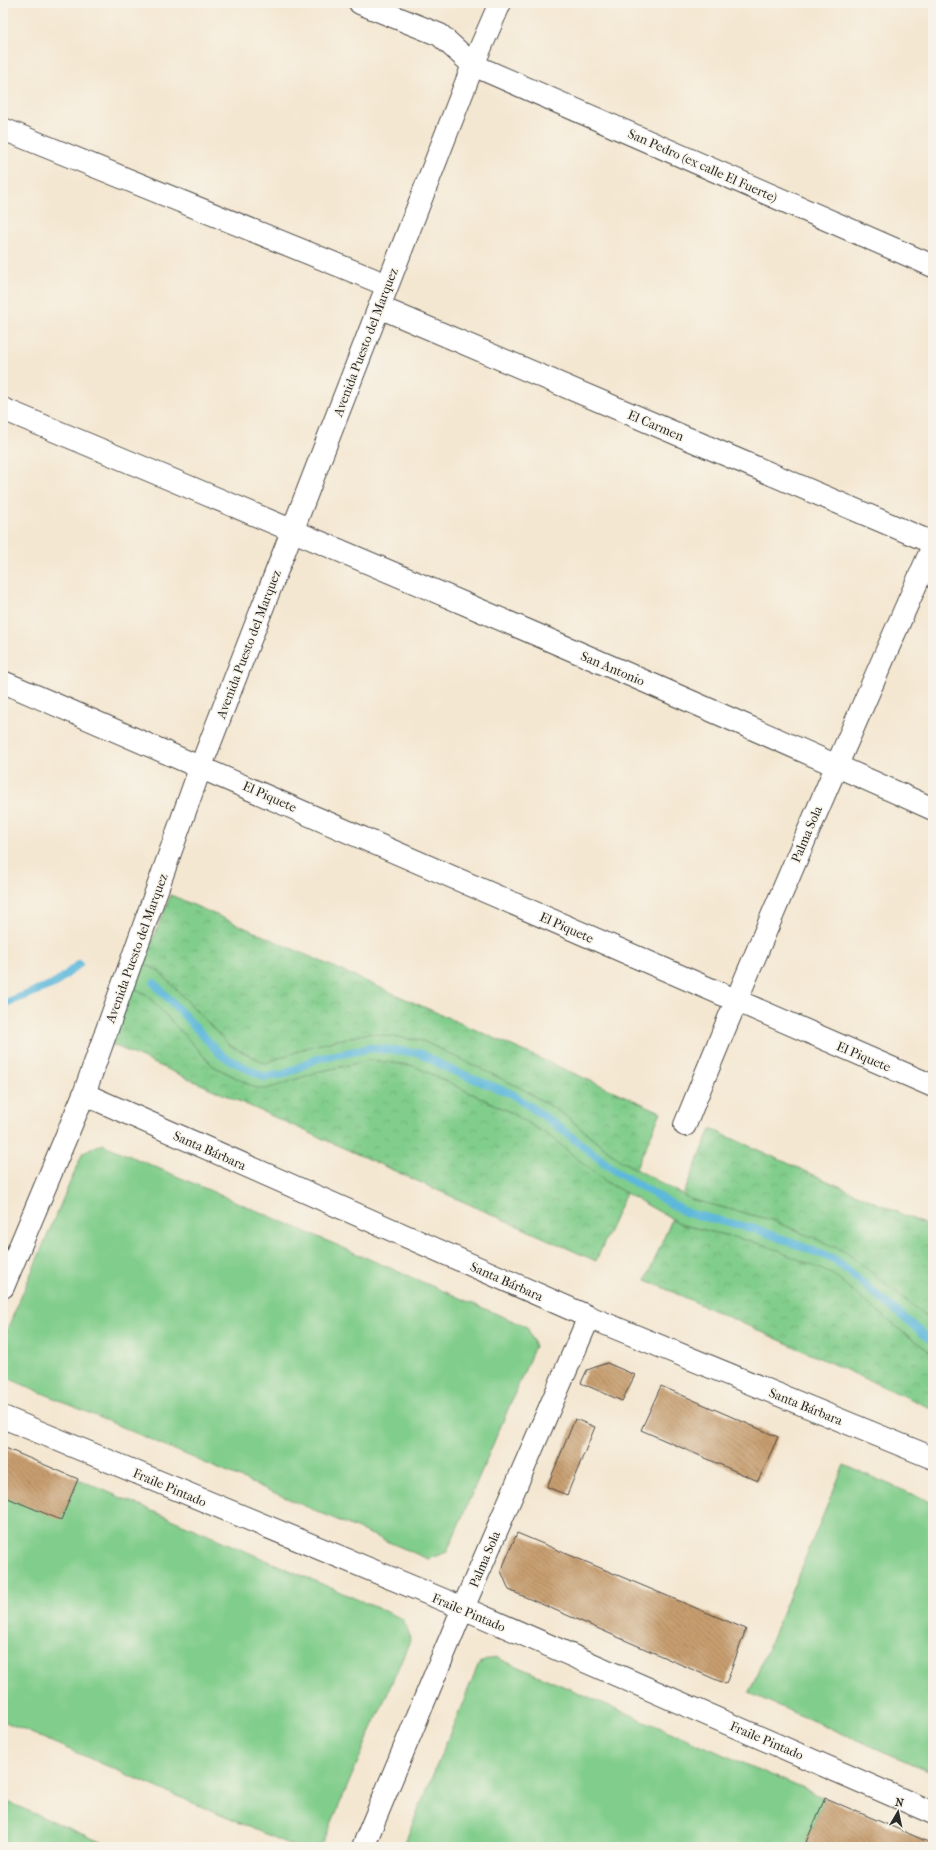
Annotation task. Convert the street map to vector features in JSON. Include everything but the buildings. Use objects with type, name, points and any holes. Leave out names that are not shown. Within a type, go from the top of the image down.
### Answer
[{"type":"street","name":"San Pedro (ex calle El Fuerte)","points":[[360,3],[440,35],[473,65],[933,266]]},
{"type":"street","name":"Avenida Puesto del Marquez","points":[[3,1287],[84,1094],[201,766],[473,65],[500,3]]},
{"type":"street","points":[[3,129],[387,285]]},
{"type":"street","name":"El Carmen","points":[[379,307],[933,545]]},
{"type":"street","name":"San Antonio","points":[[3,409],[292,529],[836,765],[933,809]]},
{"type":"street","name":"Palma Sola","points":[[685,1125],[735,1001],[836,765],[933,545]]},
{"type":"street","name":"El Piquete","points":[[3,682],[201,766],[735,1001],[933,1086]]},
{"type":"street","name":"Santa Bárbara","points":[[84,1094],[589,1317],[933,1458]]},
{"type":"street","name":"Palma Sola","points":[[363,1847],[463,1608],[589,1317]]},
{"type":"street","name":"Fraile Pintado","points":[[3,1417],[463,1608],[933,1813]]},
{"type":"green space","points":[[171,895],[661,1112],[636,1169],[620,1160],[562,1113],[519,1087],[423,1041],[369,1033],[312,1046],[265,1063],[229,1045],[159,971],[143,963]]},
{"type":"green space","points":[[143,963],[159,971],[229,1045],[265,1063],[312,1046],[369,1033],[423,1041],[519,1087],[562,1113],[620,1160],[690,1199],[772,1220],[846,1252],[933,1322],[933,1354],[905,1334],[765,1245],[683,1225],[606,1182],[548,1135],[508,1111],[414,1066],[371,1060],[318,1072],[267,1090],[258,1089],[213,1066],[146,994],[133,988]]},
{"type":"green space","points":[[133,988],[146,994],[213,1066],[258,1089],[267,1089],[318,1072],[371,1060],[414,1066],[508,1111],[548,1135],[606,1182],[626,1193],[596,1261],[111,1044]]},
{"type":"green space","points":[[711,1129],[933,1228],[933,1322],[846,1252],[772,1220],[690,1199],[683,1195]]},
{"type":"green space","points":[[102,1144],[527,1327],[535,1346],[447,1552],[428,1559],[3,1376],[3,1339],[83,1152]]},
{"type":"green space","points":[[672,1219],[683,1225],[765,1245],[832,1274],[905,1334],[933,1354],[933,1409],[646,1280]]},
{"type":"green space","points":[[844,1465],[933,1503],[933,1773],[749,1693]]},
{"type":"green space","points":[[78,1479],[403,1619],[411,1638],[323,1843],[313,1847],[295,1847],[3,1721],[3,1496],[61,1519]]},
{"type":"green space","points":[[495,1657],[825,1798],[806,1841],[819,1847],[403,1847],[479,1663]]},
{"type":"green space","points":[[3,1800],[112,1847],[3,1847]]},
{"type":"waterway","points":[[3,1004],[56,983],[79,964]]},
{"type":"waterway","points":[[154,983],[222,1056],[264,1077],[285,1074],[316,1059],[371,1048],[420,1053],[449,1069],[512,1094],[555,1124],[618,1173],[687,1213],[759,1230],[834,1259],[933,1342]]}]
